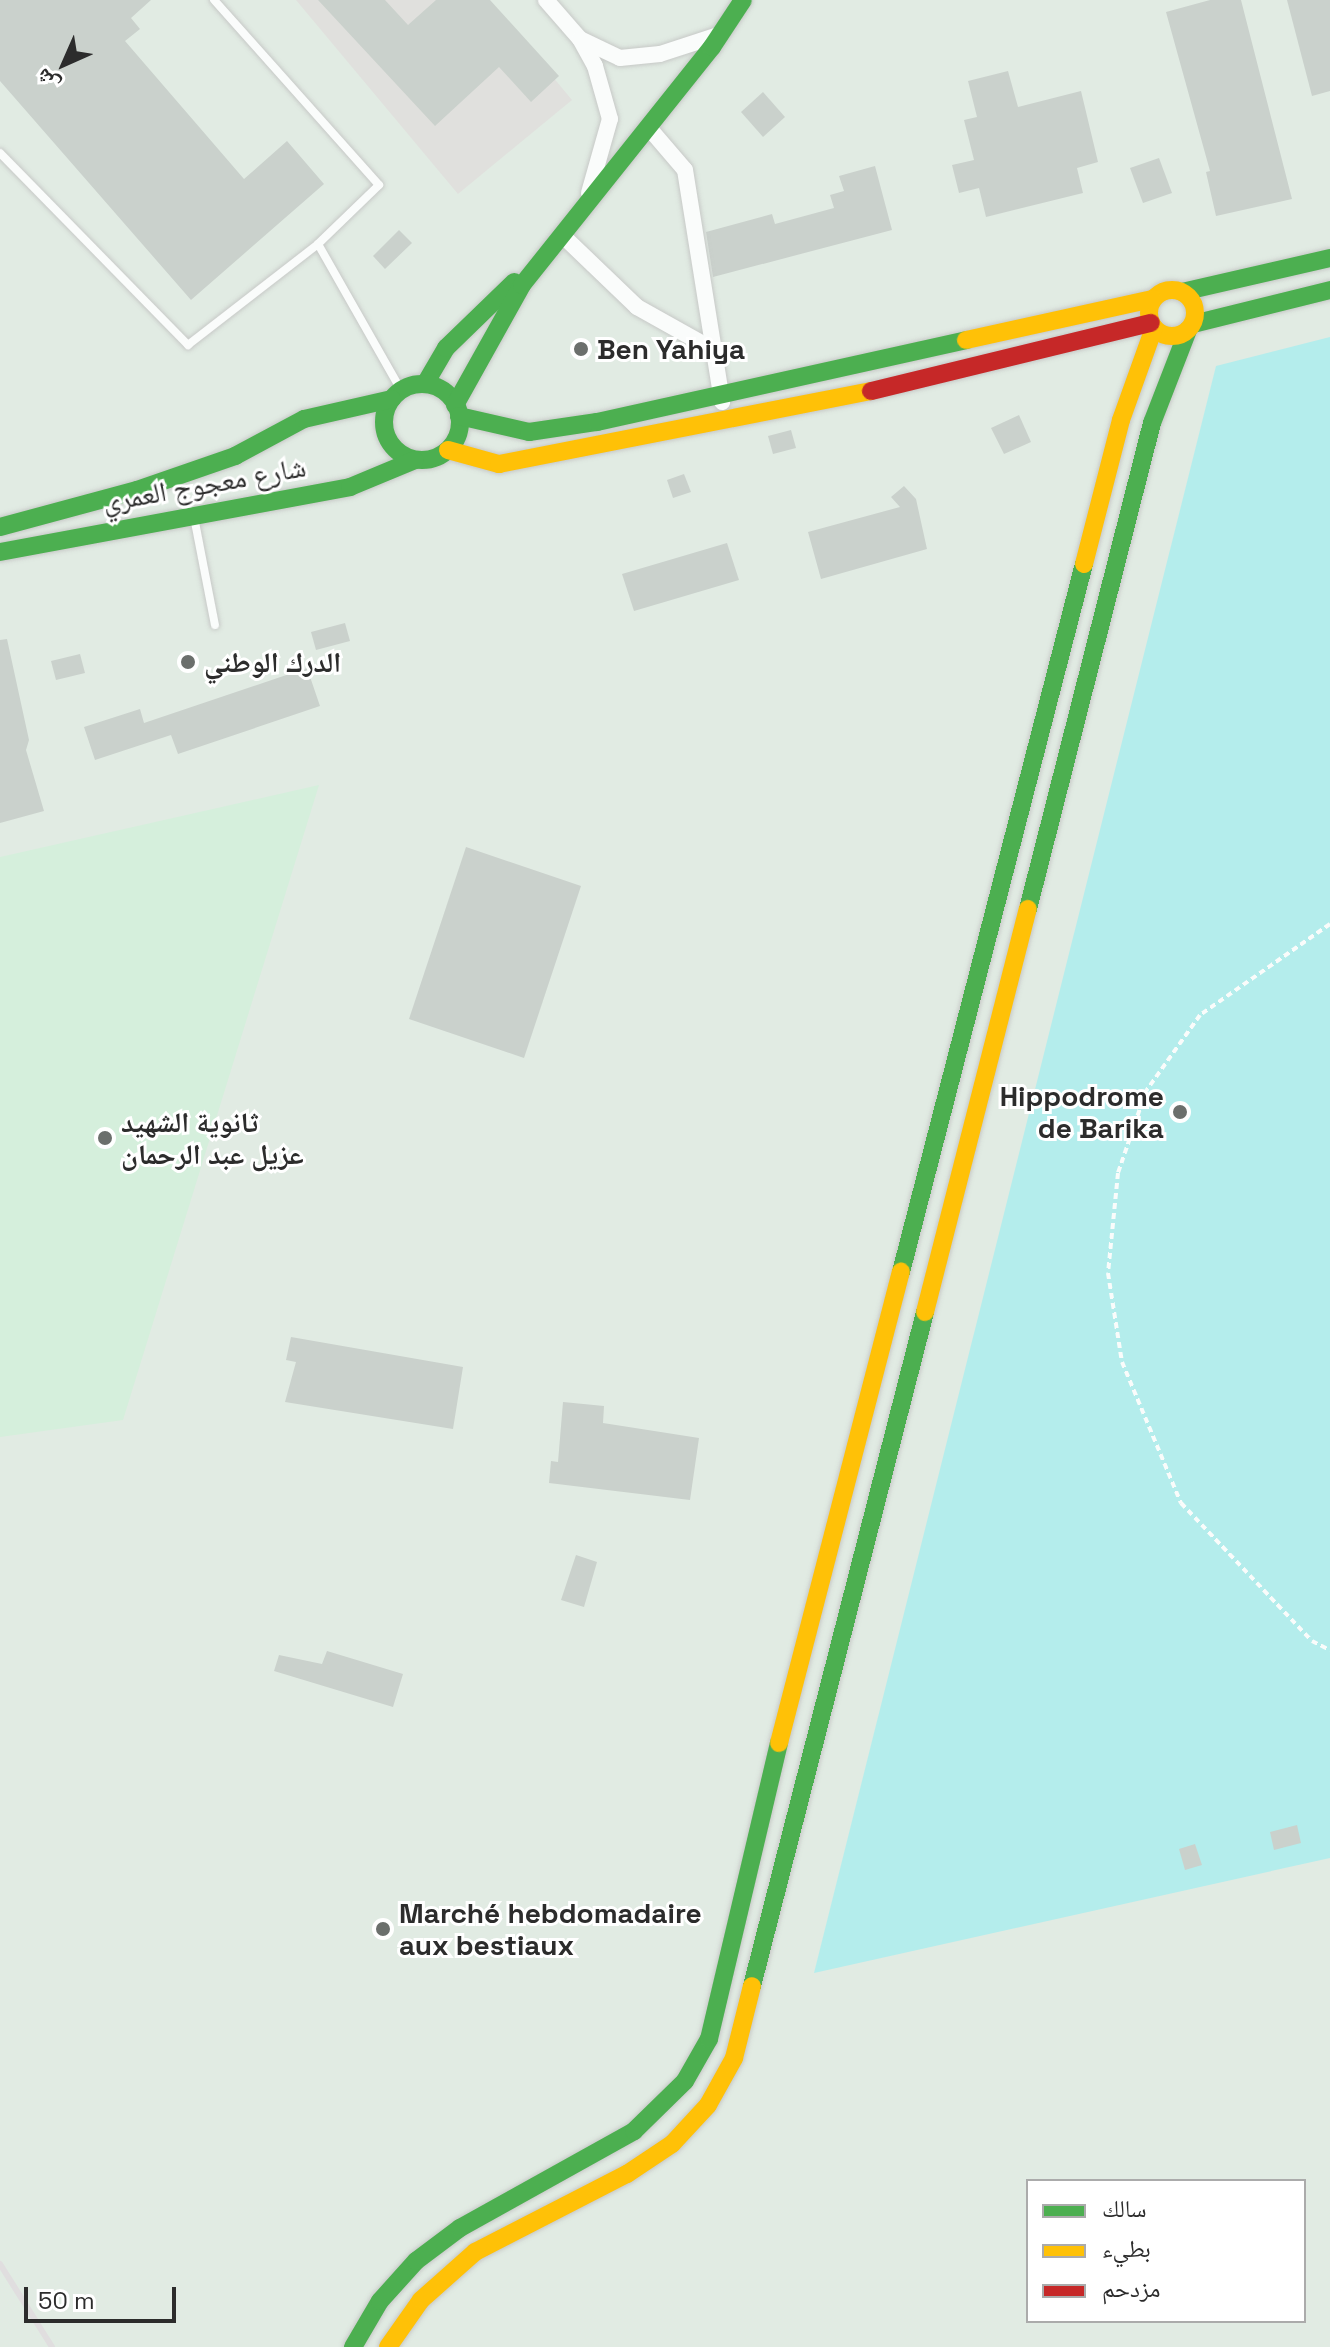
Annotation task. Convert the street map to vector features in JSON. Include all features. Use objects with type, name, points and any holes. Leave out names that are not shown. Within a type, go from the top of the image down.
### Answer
[{"type":"street","points":[[546,0],[580,39],[610,119],[587,199]]},
{"type":"street","points":[[448,450],[459,429],[457,410],[522,285],[587,199],[649,128],[743,0]]},
{"type":"street","points":[[580,39],[620,58],[660,54],[721,34]]},
{"type":"street","points":[[649,128],[685,170],[725,416]]},
{"type":"street","points":[[562,235],[637,307],[712,349]]},
{"type":"street","points":[[425,384],[446,348],[562,235]]},
{"type":"street","points":[[1330,258],[1182,292],[1167,290],[1153,299],[720,396],[597,422],[529,432],[457,410],[437,387],[425,384],[396,394],[385,410],[386,436],[393,447],[415,460],[448,450],[473,461],[499,464],[725,416],[935,378],[1153,326],[1168,336],[1190,327],[1330,290]]},
{"type":"street","points":[[388,2347],[421,2300],[475,2252],[627,2174],[672,2144],[708,2105],[734,2058],[1152,423],[1190,327],[1193,302],[1182,292]]},
{"type":"street","points":[[353,2347],[380,2301],[416,2261],[485,2213],[634,2131],[670,2099],[709,2039],[760,1816],[1121,420],[1153,326],[1153,299]]},
{"type":"street","name":"شارع معجوج العمري","points":[[0,527],[221,461],[304,419],[396,394]]},
{"type":"street","name":"شارع معجوج العمري","points":[[0,552],[193,512],[350,487],[415,460]]},
{"type":"lane","points":[[0,153],[188,345],[318,244],[379,185],[214,0]]},
{"type":"lane","points":[[318,244],[396,394]]},
{"type":"lane","points":[[193,512],[215,625]]},
{"type":"path","points":[[1330,924],[1200,1015],[1146,1091],[1118,1173],[1108,1273],[1122,1362],[1181,1503],[1312,1641],[1330,1650]]},
{"type":"shaded area","points":[[296,0],[489,0],[572,100],[458,194]]},
{"type":"shaded area","name":"Hippodrome de Barika","points":[[1330,337],[1330,1858],[814,1973],[1216,366]]},
{"type":"shaded area","name":"ثانوية الشهيد عزيل عبد الرحمان","points":[[319,785],[123,1420],[0,1437],[0,857]]},
{"type":"building","points":[[0,0],[151,0],[131,18],[140,29],[125,41],[244,179],[287,141],[324,184],[191,300],[0,81]]},
{"type":"building","points":[[318,0],[385,0],[408,25],[436,0],[490,0],[559,76],[531,102],[499,67],[435,126]]},
{"type":"building","points":[[1210,0],[1241,0],[1292,199],[1216,216],[1206,172],[1210,171],[1166,12]]},
{"type":"building","points":[[1287,0],[1330,0],[1330,91],[1312,96]]},
{"type":"building","points":[[1008,71],[1018,107],[1081,91],[1098,162],[1077,168],[1083,193],[986,217],[979,188],[959,193],[952,165],[974,160],[964,120],[977,117],[968,81]]},
{"type":"building","points":[[763,92],[785,117],[763,137],[741,112]]},
{"type":"building","points":[[1159,158],[1172,193],[1143,203],[1130,168]]},
{"type":"building","points":[[875,166],[892,230],[713,277],[706,232],[772,214],[775,224],[834,208],[830,195],[844,191],[839,176]]},
{"type":"building","points":[[399,230],[412,243],[385,269],[373,256]]},
{"type":"building","points":[[1019,415],[1031,442],[1004,454],[991,428]]},
{"type":"building","points":[[791,430],[796,448],[773,454],[768,436]]},
{"type":"building","points":[[684,474],[691,492],[673,498],[667,480]]},
{"type":"building","points":[[904,486],[916,499],[927,549],[821,579],[808,532],[900,507],[891,497]]},
{"type":"building","points":[[727,543],[739,580],[634,611],[622,574]]},
{"type":"building","points":[[345,623],[350,641],[316,650],[311,632]]},
{"type":"building","points":[[7,639],[29,740],[26,750],[44,811],[0,823],[0,640]]},
{"type":"building","points":[[80,654],[85,673],[56,680],[51,661]]},
{"type":"building","points":[[307,668],[320,706],[178,754],[171,735],[95,760],[84,727],[140,709],[144,723]]},
{"type":"building","points":[[466,847],[581,886],[524,1058],[409,1019]]},
{"type":"building","points":[[291,1337],[463,1367],[453,1429],[285,1402],[296,1362],[286,1360]]},
{"type":"building","points":[[563,1402],[604,1406],[603,1423],[699,1438],[690,1500],[549,1483],[551,1461],[558,1462]]},
{"type":"building","points":[[576,1555],[597,1562],[584,1607],[561,1600]]},
{"type":"building","points":[[327,1651],[403,1674],[393,1707],[274,1671],[279,1655],[322,1664]]},
{"type":"building","points":[[1297,1825],[1301,1843],[1274,1850],[1270,1832]]},
{"type":"building","points":[[1195,1844],[1202,1865],[1185,1870],[1179,1849]]},
{"type":"railway","points":[[0,2264],[52,2347]]},
{"type":"traffic: fast","points":[[455,405],[522,285],[712,47],[743,0]]},
{"type":"traffic: fast","points":[[1182,292],[1330,258]]},
{"type":"traffic: fast","points":[[425,384],[446,348],[514,282]]},
{"type":"traffic: fast","points":[[1193,324],[1330,290]]},
{"type":"traffic: fast","points":[[1028,909],[1152,423],[1188,330]]},
{"type":"traffic: fast","points":[[459,416],[529,432],[597,422],[966,340]]},
{"type":"traffic: fast","points":[[422,384],[436,387],[449,395],[457,408],[460,422],[457,436],[449,449],[436,457],[422,460],[408,457],[395,449],[387,436],[384,422],[387,408],[395,395],[408,387],[422,384]]},
{"type":"traffic: fast","points":[[0,527],[137,490],[235,456],[304,419],[392,399]]},
{"type":"traffic: fast","points":[[0,552],[350,487],[415,460]]},
{"type":"traffic: fast","points":[[901,1272],[1084,564]]},
{"type":"traffic: fast","points":[[752,1986],[925,1312]]},
{"type":"traffic: fast","points":[[353,2347],[380,2301],[416,2261],[460,2228],[634,2131],[685,2081],[709,2039],[779,1743]]},
{"type":"traffic: slow","points":[[1172,290],[1188,297],[1195,313],[1188,329],[1172,336],[1156,329],[1149,313],[1156,297],[1172,290]]},
{"type":"traffic: slow","points":[[966,340],[1153,299]]},
{"type":"traffic: slow","points":[[1084,564],[1121,420],[1154,328]]},
{"type":"traffic: slow","points":[[448,450],[499,464],[871,391]]},
{"type":"traffic: slow","points":[[925,1312],[1028,909]]},
{"type":"traffic: slow","points":[[779,1743],[901,1272]]},
{"type":"traffic: slow","points":[[388,2347],[421,2300],[475,2252],[627,2174],[672,2144],[708,2105],[734,2058],[752,1986]]},
{"type":"traffic: jam","points":[[871,391],[1151,323]]},
{"type":"place","name":"Ben Yahiya","points":[[581,349]]},
{"type":"place","name":"الدرك الوطني","points":[[188,662]]},
{"type":"place","name":"Hippodrome de Barika","points":[[1180,1112]]},
{"type":"place","name":"ثانوية الشهيد عزيل عبد الرحمان","points":[[105,1138]]},
{"type":"place","name":"Marché hebdomadaire aux bestiaux","points":[[383,1929]]}]
